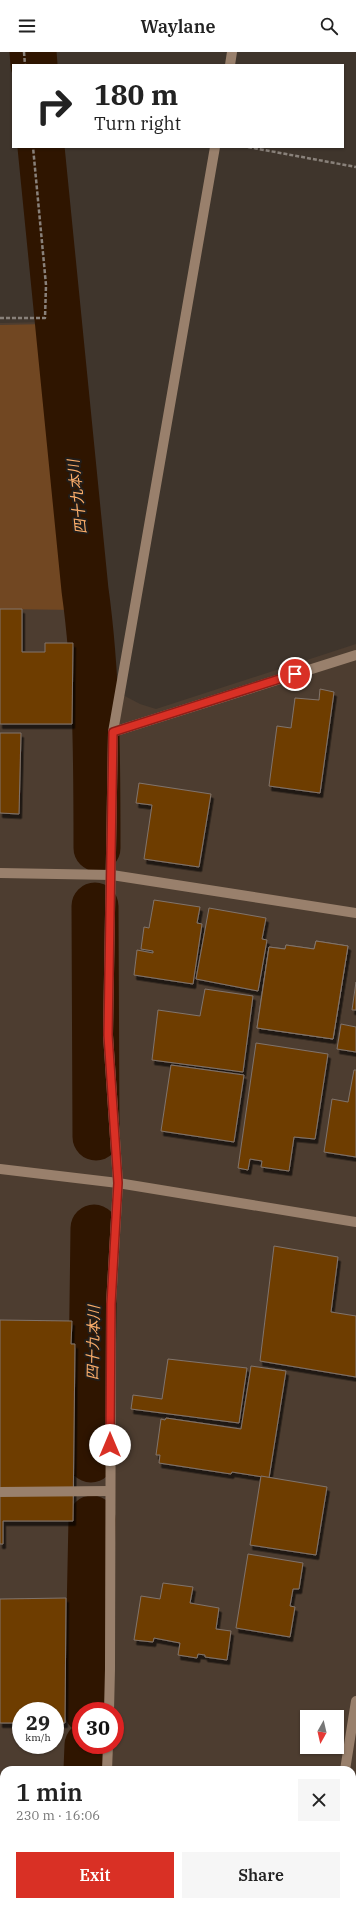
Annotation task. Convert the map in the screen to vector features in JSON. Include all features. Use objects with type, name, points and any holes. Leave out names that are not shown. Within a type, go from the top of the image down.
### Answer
[{"type":"street","points":[[230,64],[232,52]]},
{"type":"street","points":[[109,1702],[111,1304],[118,1183],[108,1035],[112,875],[113,732],[215,148]]},
{"type":"street","points":[[113,732],[356,655]]},
{"type":"street","points":[[0,873],[112,875],[356,912]]},
{"type":"street","points":[[0,1169],[118,1183],[356,1222]]},
{"type":"street","points":[[0,1492],[110,1492]]},
{"type":"street","points":[[346,1766],[356,1701]]},
{"type":"street","points":[[107,1766],[108,1754]]},
{"type":"path","points":[[24,52],[25,64]]},
{"type":"path","points":[[0,318],[45,318],[46,285],[33,148]]},
{"type":"path","points":[[253,148],[356,167]]},
{"type":"shaded area","points":[[48,322],[85,675],[140,704],[156,709],[356,644],[356,1766],[0,1766],[0,323]]},
{"type":"shaded area","points":[[48,324],[78,610],[0,609],[0,325]]},
{"type":"building","points":[[0,609],[22,609],[22,652],[45,652],[45,643],[73,643],[72,724],[0,724]]},
{"type":"building","points":[[320,689],[334,692],[320,793],[269,786],[277,726],[291,728],[295,698],[319,700]]},
{"type":"building","points":[[0,733],[21,733],[19,814],[0,813]]},
{"type":"building","points":[[139,783],[211,794],[199,867],[144,859],[152,805],[136,803]]},
{"type":"building","points":[[154,900],[200,907],[197,923],[202,924],[193,984],[134,975],[137,950],[153,953],[153,951],[141,949],[144,927],[149,928]]},
{"type":"building","points":[[209,908],[266,918],[262,939],[267,940],[258,991],[196,979]]},
{"type":"building","points":[[316,941],[348,946],[333,1039],[257,1028],[269,947],[285,949],[286,945],[314,949]]},
{"type":"building","points":[[316,941],[348,946],[333,1039],[257,1028],[269,947],[285,949],[286,945],[314,949]]},
{"type":"building","points":[[356,982],[356,1010],[352,1010]]},
{"type":"building","points":[[205,989],[253,996],[243,1072],[152,1060],[158,1010],[200,1016]]},
{"type":"building","points":[[341,1024],[356,1027],[356,1052],[337,1049]]},
{"type":"building","points":[[256,1043],[328,1054],[315,1139],[294,1137],[289,1171],[261,1167],[262,1161],[250,1159],[248,1170],[238,1168]]},
{"type":"building","points":[[171,1065],[244,1075],[234,1142],[161,1131]]},
{"type":"building","points":[[354,1070],[356,1070],[356,1157],[324,1152],[332,1099],[348,1102]]},
{"type":"building","points":[[274,1246],[338,1257],[331,1312],[356,1316],[356,1377],[260,1361]]},
{"type":"building","points":[[0,1320],[72,1321],[71,1344],[75,1344],[73,1521],[3,1521],[3,1544],[0,1544]]},
{"type":"building","points":[[168,1359],[247,1368],[239,1423],[131,1409],[133,1395],[162,1399]]},
{"type":"building","points":[[251,1366],[286,1371],[269,1478],[159,1463],[160,1455],[156,1455],[161,1419],[165,1420],[166,1418],[241,1429]]},
{"type":"building","points":[[261,1476],[327,1487],[316,1555],[250,1545]]},
{"type":"building","points":[[248,1554],[303,1563],[299,1589],[293,1589],[290,1606],[295,1607],[290,1637],[236,1628]]},
{"type":"building","points":[[163,1583],[193,1587],[190,1603],[219,1608],[216,1629],[231,1631],[227,1660],[205,1657],[205,1655],[198,1654],[197,1658],[178,1655],[180,1643],[154,1638],[153,1642],[134,1640],[141,1596],[160,1599]]},
{"type":"building","points":[[66,1598],[65,1723],[64,1702],[12,1702],[12,1723],[0,1723],[0,1599]]},
{"type":"waterway","name":"四十九本川","points":[[33,52],[34,64]]},
{"type":"waterway","name":"四十九本川","points":[[41,148],[92,654],[96,751],[97,848]]},
{"type":"waterway","name":"四十九本川","points":[[95,906],[96,1137]]},
{"type":"waterway","name":"四十九本川","points":[[91,1459],[94,1228]]},
{"type":"waterway","name":"四十九本川","points":[[88,1702],[92,1519]]},
{"type":"waterway","name":"四十九本川","points":[[87,1766],[88,1754]]},
{"type":"route","points":[[110,1445],[111,1304],[118,1183],[108,1035],[112,875],[113,732],[295,674]]}]
